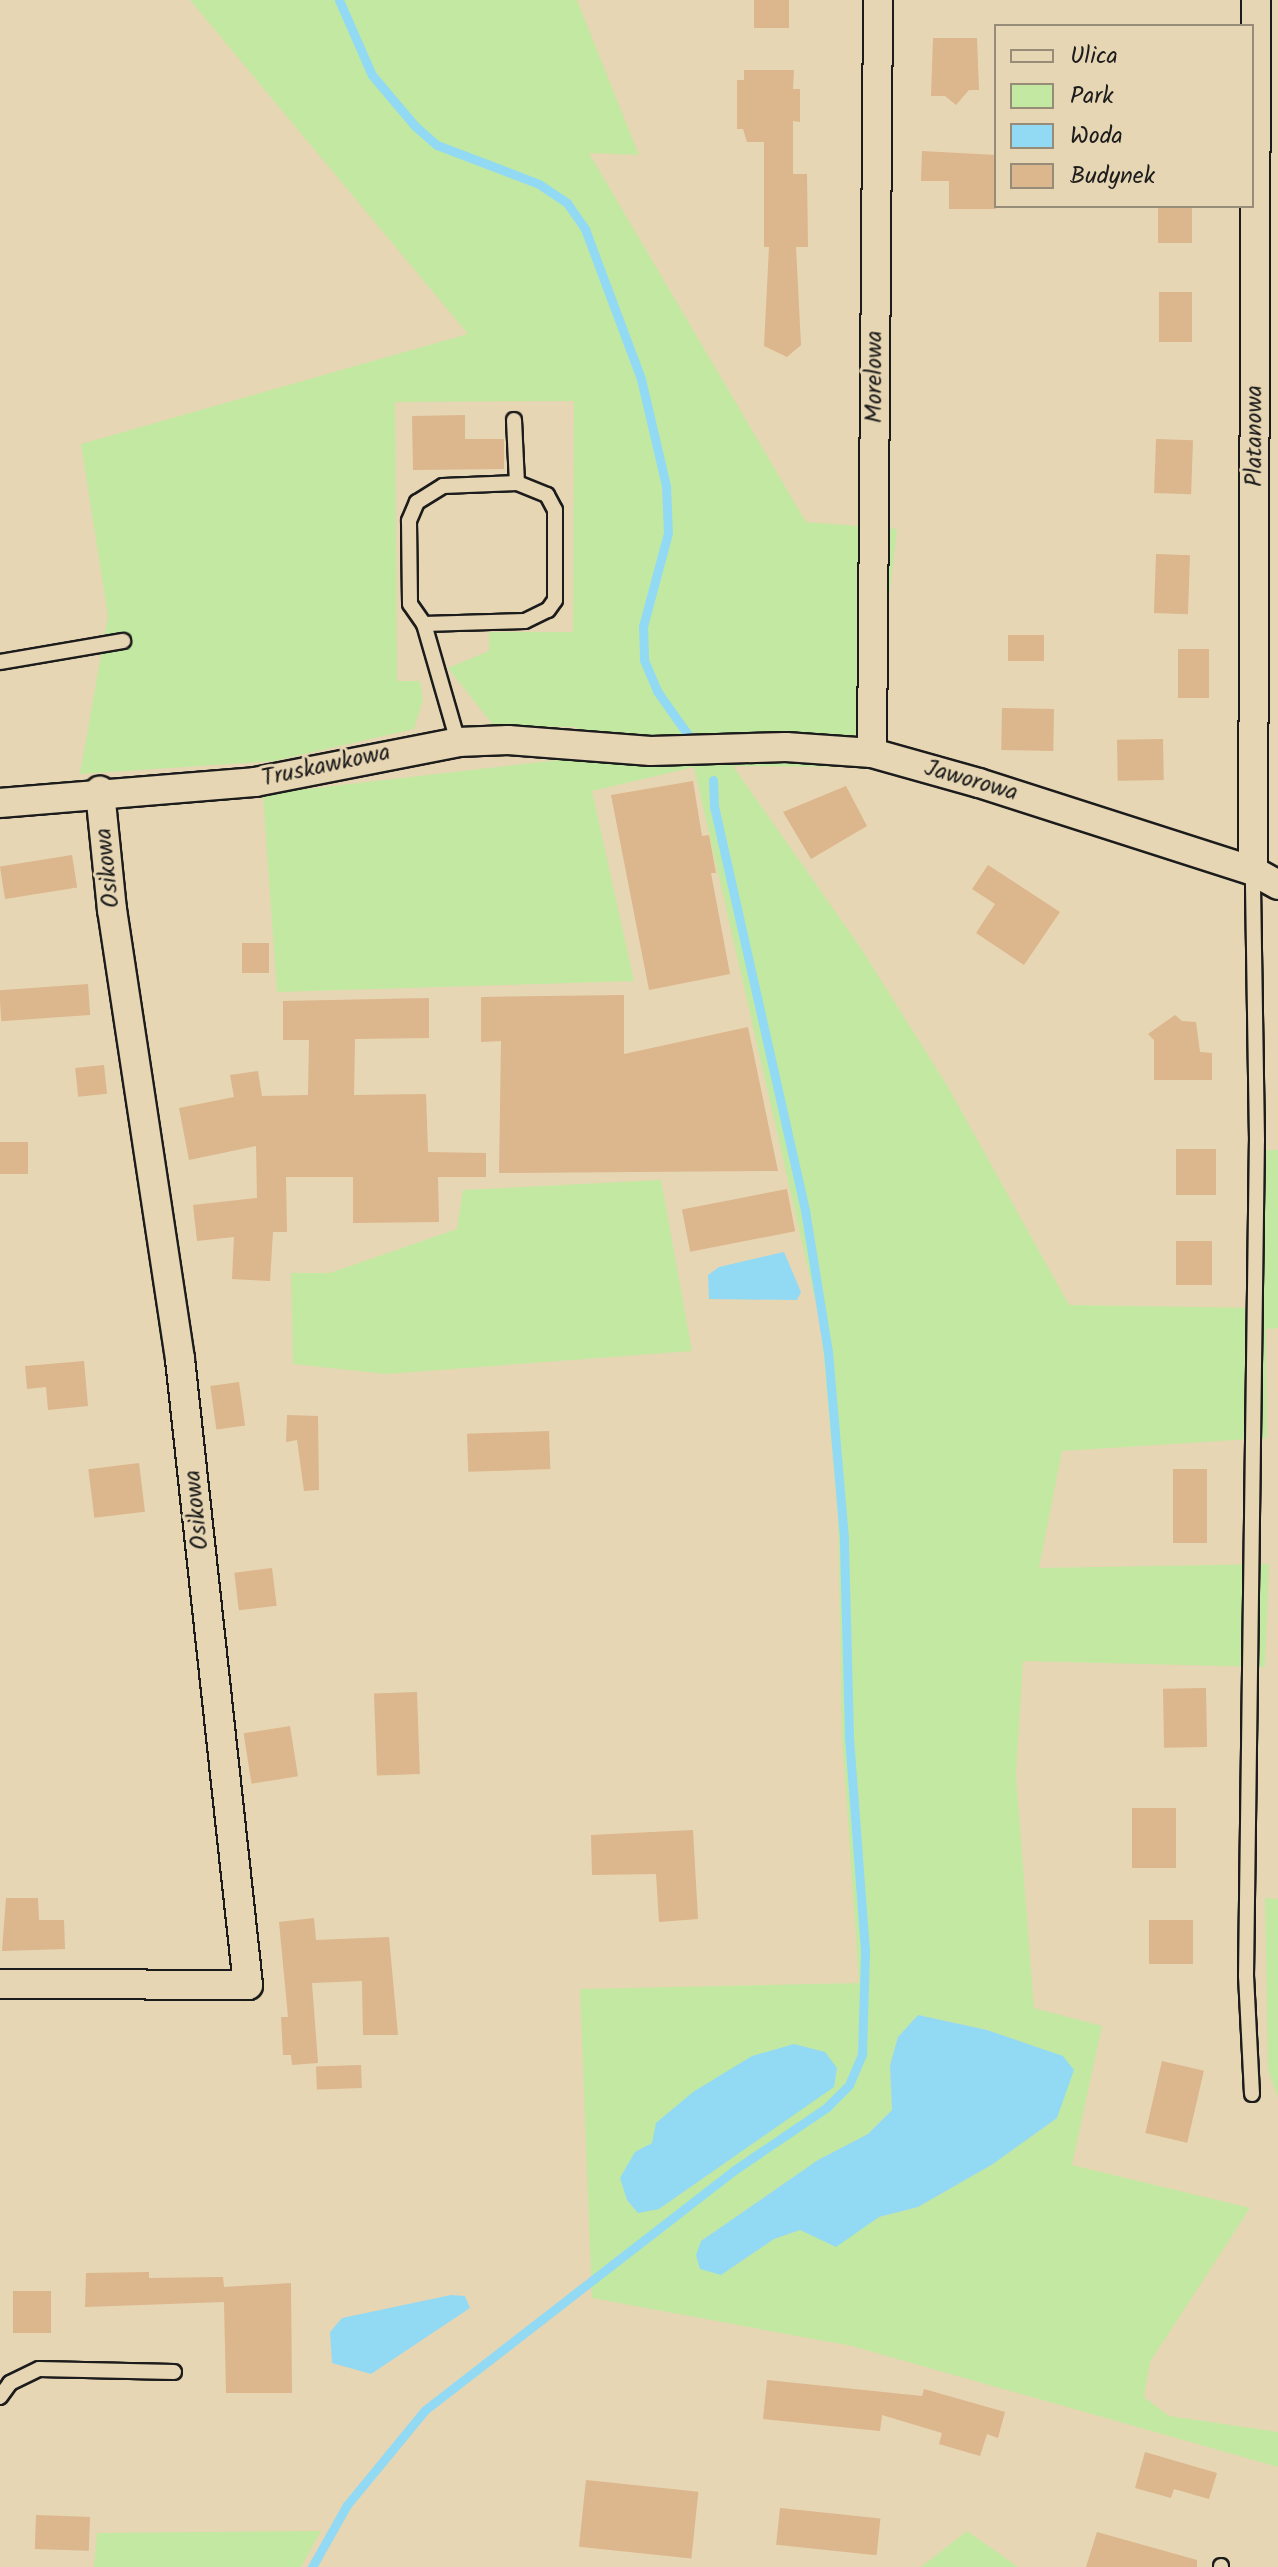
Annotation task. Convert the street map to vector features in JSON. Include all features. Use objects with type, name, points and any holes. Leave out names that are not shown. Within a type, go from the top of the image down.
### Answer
[{"type":"street","name":"Morelowa","points":[[872,753],[878,0]]},
{"type":"street","name":"Platanowa","points":[[1253,871],[1256,0]]},
{"type":"street","name":"Truskawkowa","points":[[0,803],[100,791],[255,782],[458,742],[508,740],[651,751]]},
{"type":"street","name":"Jaworowa","points":[[651,751],[786,747],[872,753],[1253,871],[1278,885]]},
{"type":"street","name":"Osikowa","points":[[0,1984],[248,1985],[180,1359],[112,910],[100,791]]},
{"type":"lane","points":[[514,420],[517,483]]},
{"type":"lane","points":[[424,624],[538,618],[555,600],[555,510],[547,495],[517,483],[443,486],[417,502],[409,521],[410,604],[424,624],[458,742]]},
{"type":"lane","points":[[0,662],[123,641]]},
{"type":"lane","points":[[1252,2094],[1246,1976],[1257,1140],[1253,871]]},
{"type":"lane","points":[[0,2397],[10,2383],[39,2369],[174,2372]]},
{"type":"green space","points":[[190,0],[577,0],[639,155],[589,153],[806,522],[897,529],[880,677],[857,767],[733,766],[860,947],[948,1087],[1069,1305],[1264,1308],[1265,1150],[1278,1150],[1278,1328],[1266,1329],[1267,1438],[1062,1451],[1039,1568],[1269,1564],[1265,1667],[1023,1661],[1016,1775],[1034,2008],[1102,2026],[1072,2165],[1250,2208],[1150,2362],[1144,2397],[1169,2416],[1278,2432],[1278,2467],[852,2346],[592,2298],[580,1989],[859,1983],[842,1735],[838,1517],[821,1326],[694,767],[592,791],[634,981],[277,992],[263,794],[584,757],[577,727],[494,726],[448,668],[489,651],[489,632],[573,632],[574,401],[395,402],[397,681],[420,681],[423,700],[414,729],[274,761],[80,774],[108,616],[81,444],[468,334]],"holes":[[[918,2015],[987,2030],[1062,2056],[1057,2118],[993,2164],[918,2207],[879,2217],[836,2246],[800,2230],[774,2239],[721,2275],[701,2241],[818,2160],[868,2134],[892,2110],[890,2065],[898,2037]],[[837,2068],[833,2087],[659,2209],[652,2144]]]},
{"type":"green space","points":[[661,1180],[692,1351],[386,1374],[293,1364],[291,1273],[330,1273],[457,1229],[463,1190]]},
{"type":"green space","points":[[1265,1898],[1278,1899],[1278,2098],[1268,2070]]},
{"type":"green space","points":[[321,2531],[301,2567],[94,2567],[97,2533]]},
{"type":"green space","points":[[967,2531],[1018,2567],[921,2567]]},
{"type":"water","points":[[784,1252],[801,1292],[797,1300],[709,1299],[708,1275],[719,1267]]},
{"type":"water","points":[[918,2015],[987,2030],[1063,2056],[1074,2070],[1057,2118],[993,2164],[918,2207],[879,2217],[836,2247],[800,2230],[774,2239],[721,2275],[700,2269],[696,2255],[701,2241],[818,2160],[868,2134],[892,2110],[890,2065],[898,2037]]},
{"type":"water","points":[[794,2044],[825,2052],[837,2068],[834,2087],[659,2209],[638,2213],[627,2200],[620,2178],[635,2152],[652,2143],[656,2123],[693,2092],[752,2056]]},
{"type":"water","points":[[451,2295],[465,2296],[470,2308],[371,2374],[332,2363],[330,2332],[342,2318]]},
{"type":"building","points":[[754,0],[789,0],[789,28],[754,28]]},
{"type":"building","points":[[933,38],[977,38],[979,90],[969,90],[956,105],[945,96],[931,96]]},
{"type":"building","points":[[744,70],[794,70],[793,89],[800,89],[800,122],[793,121],[793,174],[807,174],[808,247],[796,247],[801,345],[787,357],[764,346],[769,247],[764,247],[764,142],[747,142],[743,129],[737,129],[737,80],[744,80]]},
{"type":"building","points":[[922,151],[994,155],[996,209],[949,209],[949,181],[921,181]]},
{"type":"building","points":[[1158,208],[1192,208],[1192,243],[1158,243]]},
{"type":"building","points":[[1159,292],[1192,292],[1192,342],[1159,342]]},
{"type":"building","points":[[465,415],[465,439],[504,439],[504,469],[413,470],[412,416]]},
{"type":"building","points":[[1156,439],[1193,440],[1191,494],[1154,493]]},
{"type":"building","points":[[1156,554],[1190,555],[1188,614],[1154,613]]},
{"type":"building","points":[[1008,635],[1044,635],[1044,661],[1008,661]]},
{"type":"building","points":[[1178,649],[1209,649],[1209,698],[1178,698]]},
{"type":"building","points":[[1002,708],[1054,709],[1053,751],[1001,750]]},
{"type":"building","points":[[1163,739],[1164,780],[1118,781],[1117,740]]},
{"type":"building","points":[[693,781],[702,836],[709,835],[716,873],[711,873],[730,974],[649,990],[611,795]]},
{"type":"building","points":[[846,786],[867,826],[811,859],[783,812]]},
{"type":"building","points":[[72,855],[77,888],[5,899],[0,866]]},
{"type":"building","points":[[988,865],[1060,912],[1024,965],[976,933],[995,904],[972,889]]},
{"type":"building","points":[[242,943],[269,943],[269,973],[242,973]]},
{"type":"building","points":[[88,984],[90,1015],[1,1021],[0,990]]},
{"type":"building","points":[[624,995],[624,1054],[748,1027],[778,1171],[499,1173],[501,1041],[481,1042],[481,997]]},
{"type":"building","points":[[429,998],[429,1038],[355,1039],[354,1095],[426,1094],[428,1152],[486,1153],[486,1177],[438,1177],[439,1222],[353,1223],[353,1177],[286,1177],[287,1232],[273,1232],[270,1281],[232,1279],[234,1237],[197,1241],[193,1205],[257,1198],[256,1146],[189,1160],[179,1108],[234,1097],[230,1075],[258,1071],[262,1096],[308,1095],[309,1040],[283,1040],[283,1001]]},
{"type":"building","points":[[1175,1015],[1182,1021],[1196,1022],[1200,1052],[1212,1053],[1212,1080],[1154,1080],[1154,1040],[1148,1034]]},
{"type":"building","points":[[104,1065],[107,1094],[78,1097],[75,1068]]},
{"type":"building","points":[[0,1142],[28,1142],[28,1174],[0,1174]]},
{"type":"building","points":[[1176,1149],[1216,1149],[1216,1195],[1176,1195]]},
{"type":"building","points":[[787,1189],[795,1231],[690,1252],[682,1209]]},
{"type":"building","points":[[1176,1241],[1212,1241],[1212,1285],[1176,1285]]},
{"type":"building","points":[[84,1361],[88,1406],[48,1410],[46,1387],[27,1389],[25,1366]]},
{"type":"building","points":[[239,1382],[245,1426],[216,1430],[210,1386]]},
{"type":"building","points":[[287,1415],[318,1416],[319,1490],[304,1491],[297,1440],[286,1442]]},
{"type":"building","points":[[549,1431],[550,1469],[468,1472],[467,1434]]},
{"type":"building","points":[[139,1463],[145,1512],[94,1518],[88,1469]]},
{"type":"building","points":[[1173,1469],[1207,1469],[1207,1543],[1173,1543]]},
{"type":"building","points":[[272,1568],[277,1606],[239,1610],[234,1573]]},
{"type":"building","points":[[1206,1688],[1207,1747],[1164,1748],[1163,1689]]},
{"type":"building","points":[[417,1692],[420,1774],[377,1775],[374,1694]]},
{"type":"building","points":[[290,1726],[298,1776],[252,1784],[244,1733]]},
{"type":"building","points":[[1132,1808],[1176,1808],[1176,1868],[1132,1868]]},
{"type":"building","points":[[693,1830],[698,1919],[659,1922],[656,1874],[592,1875],[591,1835]]},
{"type":"building","points":[[6,1898],[38,1898],[39,1920],[64,1920],[65,1949],[2,1951]]},
{"type":"building","points":[[314,1918],[316,1940],[389,1937],[398,2035],[363,2035],[362,1981],[312,1983],[318,2063],[292,2065],[291,2055],[283,2055],[281,2017],[288,2017],[279,1922]]},
{"type":"building","points":[[1149,1920],[1193,1920],[1193,1964],[1149,1964]]},
{"type":"building","points":[[1162,2061],[1204,2071],[1187,2143],[1145,2133]]},
{"type":"building","points":[[361,2065],[362,2088],[317,2090],[316,2067]]},
{"type":"building","points":[[149,2272],[149,2278],[223,2277],[224,2287],[291,2283],[292,2393],[226,2393],[224,2302],[85,2307],[86,2273]]},
{"type":"building","points":[[13,2291],[51,2291],[51,2333],[13,2333]]},
{"type":"building","points":[[767,2380],[922,2396],[924,2389],[1005,2412],[998,2438],[987,2434],[980,2456],[939,2444],[942,2433],[882,2415],[880,2431],[763,2419]]},
{"type":"building","points":[[1145,2452],[1217,2473],[1209,2499],[1174,2489],[1171,2498],[1135,2488]]},
{"type":"building","points":[[586,2480],[698,2492],[691,2558],[579,2547]]},
{"type":"building","points":[[780,2508],[880,2519],[877,2555],[776,2545]]},
{"type":"building","points":[[36,2515],[90,2517],[89,2551],[35,2549]]},
{"type":"building","points":[[1097,2532],[1197,2560],[1197,2567],[1086,2567]]},
{"type":"waterway","points":[[339,0],[372,75],[415,126],[437,145],[539,184],[567,203],[585,229],[641,379],[666,486],[668,533],[643,626],[644,660],[657,691],[688,735]]},
{"type":"waterway","points":[[312,2567],[347,2505],[425,2410],[733,2171],[827,2107],[849,2085],[862,2054],[865,1950],[849,1735],[844,1538],[828,1352],[805,1210],[714,807],[713,780]]}]
